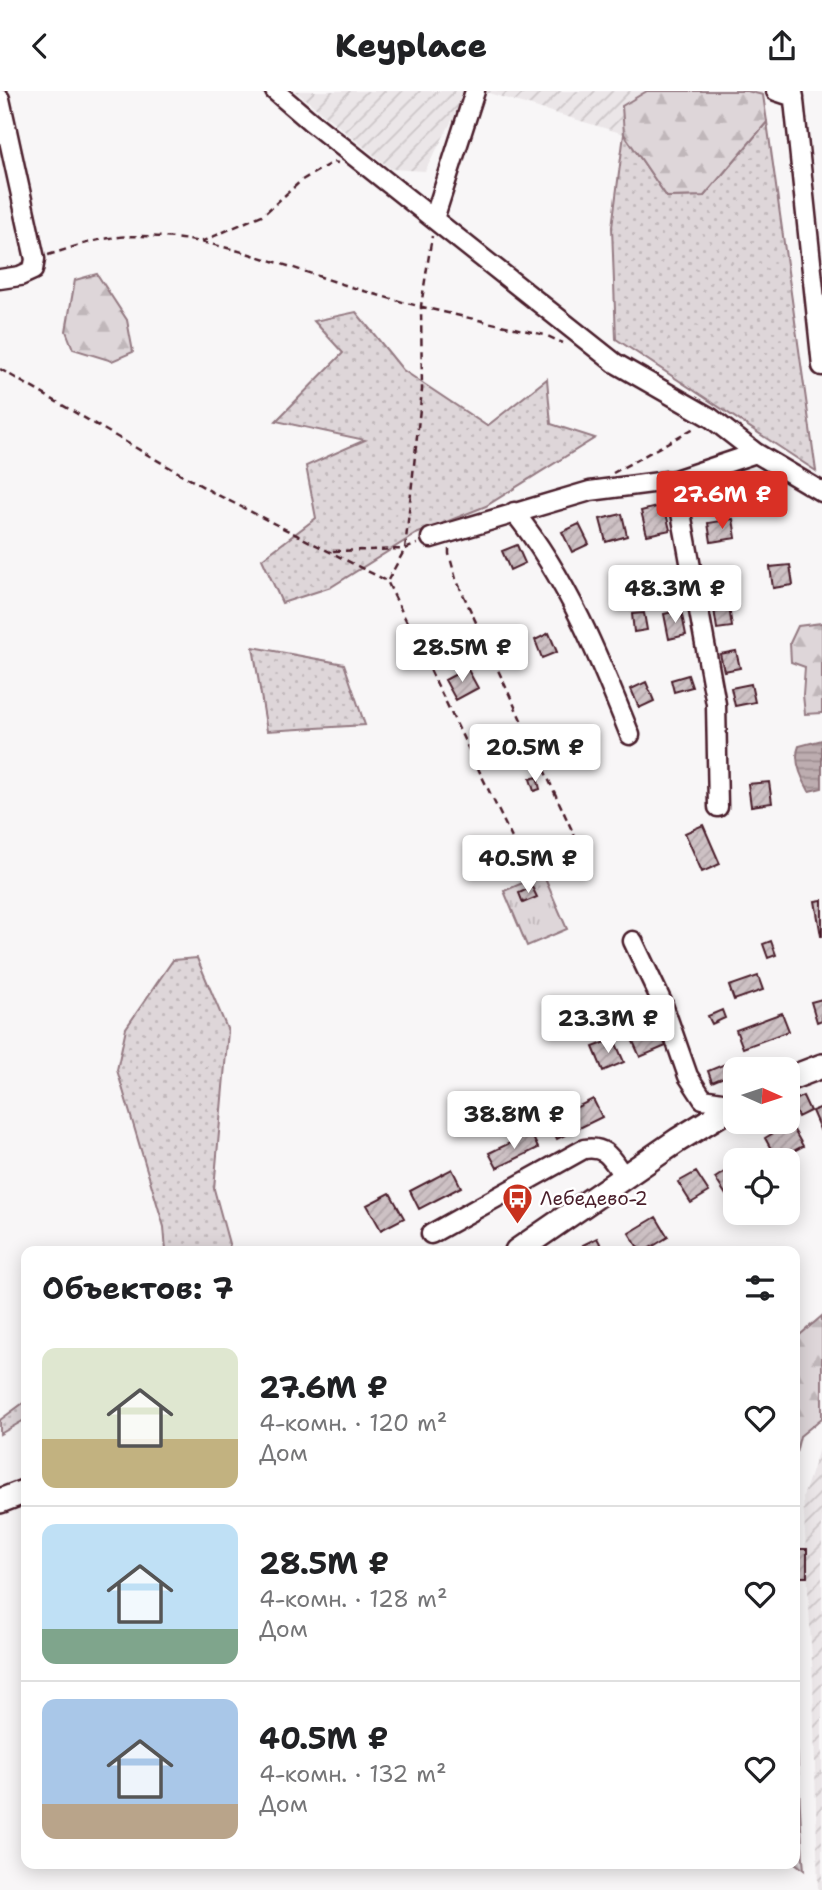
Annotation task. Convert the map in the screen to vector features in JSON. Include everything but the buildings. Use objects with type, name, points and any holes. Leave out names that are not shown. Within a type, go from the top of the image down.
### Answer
[{"type":"main road","points":[[800,1074],[822,1066]]},
{"type":"main road","points":[[524,1246],[678,1140],[723,1112]]},
{"type":"main road","points":[[0,1501],[21,1493]]},
{"type":"street","points":[[275,91],[615,363],[711,418],[756,453],[822,492]]},
{"type":"street","points":[[434,219],[475,91]]},
{"type":"street","points":[[776,91],[793,94],[822,366]]},
{"type":"street","points":[[0,99],[35,260],[33,271],[0,279]]},
{"type":"street","points":[[431,538],[590,491],[675,480],[756,453]]},
{"type":"street","points":[[675,480],[716,704],[718,807]]},
{"type":"street","points":[[514,512],[540,544],[580,618],[596,650],[630,735]]},
{"type":"street","points":[[633,941],[662,1002],[688,1076],[703,1099],[723,1103]]},
{"type":"street","points":[[431,1234],[584,1149],[596,1147],[604,1151],[625,1178]]},
{"type":"path","points":[[201,242],[264,214],[302,180],[333,162],[346,164]]},
{"type":"path","points":[[387,581],[405,549],[422,390],[421,306],[434,219]]},
{"type":"path","points":[[35,260],[108,238],[145,237],[201,242],[278,262],[365,291],[545,335],[569,345]]},
{"type":"path","points":[[0,369],[212,492],[387,581],[525,865]]},
{"type":"path","points":[[590,491],[619,468],[711,418]]},
{"type":"path","points":[[452,531],[449,554],[456,579],[576,839]]},
{"type":"path","points":[[330,551],[405,549],[431,538]]},
{"type":"shaded area","points":[[295,91],[468,91],[425,171],[391,169]]},
{"type":"shaded area","points":[[482,91],[762,91],[767,122],[667,197],[624,134]]},
{"type":"shaded area","points":[[822,740],[822,788],[809,791],[799,769],[797,751],[799,746]]},
{"type":"shaded area","points":[[822,1440],[822,1890],[818,1890],[813,1681],[803,1497]]},
{"type":"green space","points":[[647,91],[747,91],[763,95],[767,122],[704,196],[667,197],[624,134],[622,106]]},
{"type":"green space","points":[[767,122],[816,471],[616,339],[612,227],[624,134],[667,197],[704,196]]},
{"type":"green space","points":[[97,274],[127,320],[133,352],[112,361],[73,349],[66,331],[75,280]]},
{"type":"green space","points":[[356,312],[403,370],[487,426],[547,379],[551,424],[595,438],[486,506],[416,534],[331,587],[282,603],[262,559],[316,518],[306,466],[365,440],[276,421],[343,353],[314,321]]},
{"type":"green space","points":[[822,623],[822,713],[805,714],[805,667],[791,662],[790,643],[798,626]]},
{"type":"green space","points":[[253,647],[344,664],[365,725],[267,731]]},
{"type":"green space","points":[[543,874],[567,929],[527,946],[504,891]]},
{"type":"green space","points":[[197,958],[228,1031],[214,1189],[230,1246],[166,1246],[164,1227],[117,1070],[126,1028],[173,960]]},
{"type":"green space","points":[[822,1316],[822,1418],[800,1436],[800,1335]]},
{"type":"green space","points":[[21,1405],[21,1422],[0,1434],[0,1420]]},
{"type":"green space","points":[[800,1809],[801,1829],[804,1870],[800,1867]]},
{"type":"place","name":"Лебедево-2","points":[[517,1225]]}]
